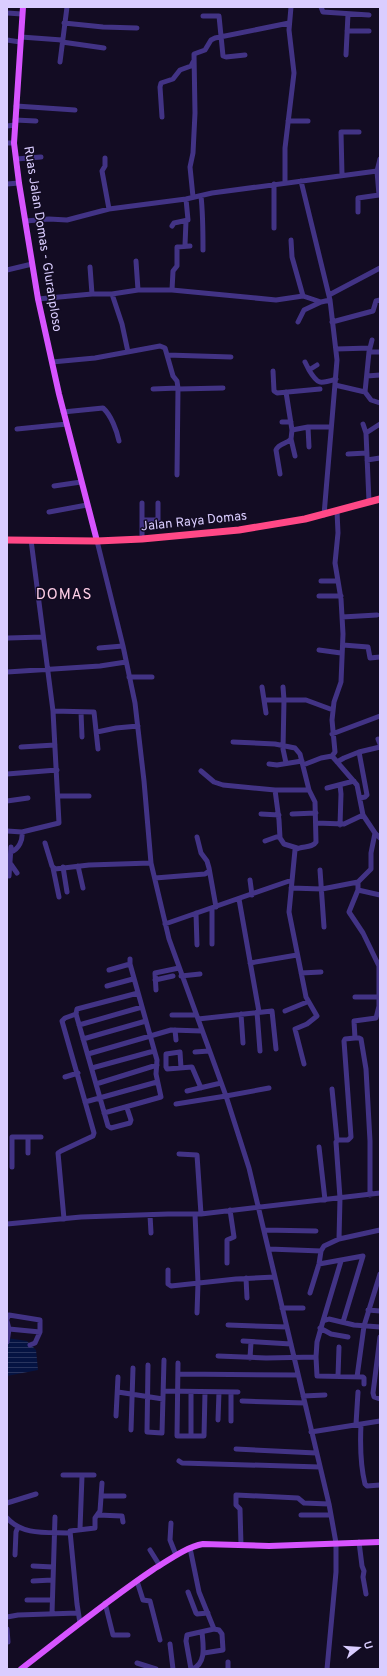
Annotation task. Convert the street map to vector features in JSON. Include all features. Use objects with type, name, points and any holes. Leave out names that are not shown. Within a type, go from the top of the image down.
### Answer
[{"type":"highway","name":"Jalan Raya Domas","points":[[7,540],[142,540],[252,528],[324,514],[380,499]]},
{"type":"main road","name":"Ruas Jalan Domas - Gluranploso","points":[[23,10],[14,142],[19,183],[38,299],[63,412],[86,505],[97,541]]},
{"type":"main road","points":[[21,1669],[105,1603],[176,1555],[190,1548],[203,1544],[240,1545],[380,1542]]},
{"type":"street","points":[[60,62],[67,7]]},
{"type":"street","points":[[285,183],[285,148],[294,73],[290,52],[289,23],[291,7]]},
{"type":"street","points":[[321,7],[324,12],[369,14]]},
{"type":"street","points":[[7,13],[23,10]]},
{"type":"street","points":[[346,55],[348,14]]},
{"type":"street","points":[[203,16],[219,16],[223,56],[226,58],[245,55]]},
{"type":"street","points":[[64,23],[103,27],[137,28]]},
{"type":"street","points":[[193,197],[190,167],[193,153],[195,113],[193,62],[195,53],[204,50],[213,39],[289,23]]},
{"type":"street","points":[[347,30],[370,31]]},
{"type":"street","points":[[7,40],[20,39],[62,41],[104,48]]},
{"type":"street","points":[[162,117],[161,83],[173,79],[180,70],[191,66],[193,62]]},
{"type":"street","points":[[16,106],[75,110]]},
{"type":"street","points":[[7,126],[15,122],[36,120]]},
{"type":"street","points":[[288,121],[308,121]]},
{"type":"street","points":[[342,175],[341,132],[359,132]]},
{"type":"street","points":[[7,143],[14,142]]},
{"type":"street","points":[[16,159],[41,156]]},
{"type":"street","points":[[105,158],[105,166],[102,171],[109,209]]},
{"type":"street","points":[[358,212],[358,198],[379,195],[377,170],[380,159]]},
{"type":"street","points":[[26,221],[49,219],[67,220],[109,209],[122,209],[274,184],[377,170]]},
{"type":"street","points":[[301,181],[330,297],[337,360],[324,514]]},
{"type":"street","points":[[7,184],[19,183]]},
{"type":"street","points":[[274,184],[274,228]]},
{"type":"street","points":[[201,196],[203,250]]},
{"type":"street","points":[[172,290],[173,271],[178,266],[177,247],[188,246],[186,199]]},
{"type":"street","points":[[172,226],[174,223],[186,221]]},
{"type":"street","points":[[291,240],[292,257],[303,296]]},
{"type":"street","points":[[136,261],[138,290]]},
{"type":"street","points":[[7,270],[32,264]]},
{"type":"street","points":[[90,267],[92,294]]},
{"type":"street","points":[[298,322],[304,310],[321,302],[380,268]]},
{"type":"street","points":[[38,299],[92,294],[112,294],[138,290],[172,290],[276,300],[303,296],[321,302]]},
{"type":"street","points":[[112,294],[122,324],[128,352]]},
{"type":"street","points":[[332,322],[373,311],[376,301],[380,300]]},
{"type":"street","points":[[365,392],[372,340]]},
{"type":"street","points":[[52,362],[95,358],[164,347],[173,376],[177,381],[178,388],[177,475]]},
{"type":"street","points":[[336,349],[370,350],[380,352]]},
{"type":"street","points":[[167,355],[231,357]]},
{"type":"street","points":[[305,362],[318,382],[336,379]]},
{"type":"street","points":[[309,370],[317,365]]},
{"type":"street","points":[[273,371],[274,391],[277,393],[320,389]]},
{"type":"street","points":[[367,376],[380,375]]},
{"type":"street","points":[[335,385],[365,392],[371,400],[380,403]]},
{"type":"street","points":[[153,389],[223,388]]},
{"type":"street","points":[[286,392],[292,430],[291,439],[295,456]]},
{"type":"street","points":[[63,412],[103,408],[117,434],[119,441]]},
{"type":"street","points":[[282,422],[291,422]]},
{"type":"street","points":[[17,429],[67,424]]},
{"type":"street","points":[[363,424],[366,433],[369,502]]},
{"type":"street","points":[[366,433],[380,424]]},
{"type":"street","points":[[292,430],[308,427],[331,427]]},
{"type":"street","points":[[308,427],[309,447]]},
{"type":"street","points":[[280,474],[276,450],[280,445],[289,442],[291,439]]},
{"type":"street","points":[[348,454],[367,454]]},
{"type":"street","points":[[367,460],[380,458]]},
{"type":"street","points":[[54,486],[81,482]]},
{"type":"street","points":[[142,502],[142,540]]},
{"type":"street","points":[[142,520],[158,520],[158,503]]},
{"type":"street","points":[[49,512],[86,505]]},
{"type":"street","points":[[332,756],[335,752],[332,734],[333,710],[340,682],[341,653],[343,645],[341,596],[335,563],[338,533],[337,511]]},
{"type":"street","points":[[7,831],[22,832],[59,823],[53,711],[31,540]]},
{"type":"street","points":[[97,541],[130,677],[138,726],[151,863],[165,924],[181,976],[226,1096],[249,1168],[329,1504],[336,1543],[336,1572],[327,1669]]},
{"type":"street","points":[[322,581],[338,581]]},
{"type":"street","points":[[319,596],[341,596]]},
{"type":"street","points":[[342,617],[377,615]]},
{"type":"street","points":[[8,638],[43,637]]},
{"type":"street","points":[[343,645],[368,647],[370,658],[380,657]]},
{"type":"street","points":[[99,648],[123,646]]},
{"type":"street","points":[[319,650],[341,653]]},
{"type":"street","points":[[7,672],[100,666],[126,662]]},
{"type":"street","points":[[130,677],[152,677]]},
{"type":"street","points":[[262,687],[266,713]]},
{"type":"street","points":[[283,687],[283,745],[286,763]]},
{"type":"street","points":[[264,700],[306,700],[333,710]]},
{"type":"street","points":[[53,711],[94,712],[98,749]]},
{"type":"street","points":[[81,712],[82,737]]},
{"type":"street","points":[[332,734],[380,716]]},
{"type":"street","points":[[97,732],[138,726]]},
{"type":"street","points":[[233,742],[283,745],[295,748],[300,754],[309,790],[315,802],[315,844],[297,848],[284,844],[279,836],[279,815],[275,790]]},
{"type":"street","points":[[338,762],[379,743]]},
{"type":"street","points":[[22,746],[55,745]]},
{"type":"street","points":[[359,752],[368,795],[360,798]]},
{"type":"street","points":[[332,756],[354,781],[358,788],[363,815],[380,838]]},
{"type":"street","points":[[269,764],[302,763],[332,756]]},
{"type":"street","points":[[7,774],[57,770]]},
{"type":"street","points":[[201,771],[214,782],[223,785],[275,790],[309,790]]},
{"type":"street","points":[[326,788],[354,781]]},
{"type":"street","points":[[340,784],[340,825]]},
{"type":"street","points":[[58,796],[89,796]]},
{"type":"street","points":[[7,802],[28,798]]},
{"type":"street","points":[[292,814],[316,813]]},
{"type":"street","points":[[261,814],[279,815]]},
{"type":"street","points":[[316,823],[340,825],[349,823],[363,815]]},
{"type":"street","points":[[9,876],[11,850],[17,849],[22,842],[22,832]]},
{"type":"street","points":[[291,888],[322,889],[358,882],[371,869],[371,853],[375,833]]},
{"type":"street","points":[[265,841],[279,836]]},
{"type":"street","points":[[197,837],[201,854],[207,861],[209,871],[214,907],[212,944]]},
{"type":"street","points":[[45,843],[53,868],[58,897]]},
{"type":"street","points":[[297,848],[294,855],[289,912],[307,1002],[317,1017],[307,1024],[296,1028],[295,1032],[304,1064]]},
{"type":"street","points":[[10,862],[17,873]]},
{"type":"street","points":[[53,868],[151,863]]},
{"type":"street","points":[[78,866],[83,888]]},
{"type":"street","points":[[63,868],[67,892]]},
{"type":"street","points":[[320,870],[324,927]]},
{"type":"street","points":[[155,878],[205,874],[209,871]]},
{"type":"street","points":[[250,880],[252,895]]},
{"type":"street","points":[[165,924],[239,900],[292,880]]},
{"type":"street","points":[[355,1038],[354,1021],[376,1018],[379,1006],[379,961],[363,933],[349,914],[358,890],[358,882]]},
{"type":"street","points":[[358,890],[380,895]]},
{"type":"street","points":[[239,900],[258,1012],[260,1051]]},
{"type":"street","points":[[196,914],[197,945]]},
{"type":"street","points":[[250,963],[297,955]]},
{"type":"street","points":[[104,1113],[127,1108],[161,1097],[157,1082],[157,1065],[151,1036],[133,979],[130,962],[109,970]]},
{"type":"street","points":[[156,990],[155,973],[179,968]]},
{"type":"street","points":[[301,973],[321,972]]},
{"type":"street","points":[[181,976],[200,974]]},
{"type":"street","points":[[155,980],[173,976]]},
{"type":"street","points":[[107,986],[133,979]]},
{"type":"street","points":[[127,1108],[131,1121],[111,1128],[108,1126],[76,1014],[77,1009],[138,993]]},
{"type":"street","points":[[355,997],[379,997]]},
{"type":"street","points":[[285,1011],[307,1002]]},
{"type":"street","points":[[79,1025],[142,1008]]},
{"type":"street","points":[[172,1015],[197,1017],[272,1011],[276,1049]]},
{"type":"street","points":[[64,1219],[58,1154],[61,1151],[94,1135],[78,1073],[62,1021],[65,1018],[76,1014]]},
{"type":"street","points":[[241,1014],[243,1043]]},
{"type":"street","points":[[83,1039],[146,1021]]},
{"type":"street","points":[[88,1054],[175,1030],[202,1031]]},
{"type":"street","points":[[175,1030],[176,1040]]},
{"type":"street","points":[[337,1140],[348,1140],[351,1137],[344,1040],[359,1038],[361,1039],[366,1069],[370,1141],[370,1195]]},
{"type":"street","points":[[92,1068],[154,1050]]},
{"type":"street","points":[[195,1052],[209,1051]]},
{"type":"street","points":[[96,1084],[157,1065]]},
{"type":"street","points":[[181,1068],[193,1068],[201,1088]]},
{"type":"street","points":[[65,1077],[78,1073]]},
{"type":"street","points":[[85,1102],[157,1082]]},
{"type":"street","points":[[187,1091],[221,1083]]},
{"type":"street","points":[[176,1104],[269,1088]]},
{"type":"street","points":[[332,1089],[337,1140],[340,1198],[339,1239]]},
{"type":"street","points":[[12,1167],[10,1140],[12,1137],[41,1137]]},
{"type":"street","points":[[28,1137],[28,1153]]},
{"type":"street","points":[[319,1147],[325,1200]]},
{"type":"street","points":[[179,1154],[197,1155],[197,1313]]},
{"type":"street","points":[[7,1224],[150,1214],[198,1214],[380,1193]]},
{"type":"street","points":[[227,1264],[227,1240],[234,1237],[230,1210]]},
{"type":"street","points":[[150,1214],[151,1233]]},
{"type":"street","points":[[264,1230],[316,1231]]},
{"type":"street","points":[[310,1293],[319,1264],[321,1250],[326,1244],[339,1239],[380,1230]]},
{"type":"street","points":[[269,1249],[321,1250]]},
{"type":"street","points":[[319,1264],[341,1261],[362,1255],[364,1257],[343,1322]]},
{"type":"street","points":[[341,1261],[317,1342],[317,1376],[364,1377],[364,1384]]},
{"type":"street","points":[[168,1270],[168,1284],[170,1286],[246,1278],[275,1277]]},
{"type":"street","points":[[357,1377],[364,1326],[380,1274]]},
{"type":"street","points":[[246,1278],[247,1298]]},
{"type":"street","points":[[282,1308],[303,1308]]},
{"type":"street","points":[[368,1310],[380,1311]]},
{"type":"street","points":[[7,1342],[9,1329],[7,1320],[10,1315],[39,1319],[41,1322],[40,1332],[35,1343],[30,1345]]},
{"type":"street","points":[[323,1321],[329,1319],[364,1326],[380,1327]]},
{"type":"street","points":[[228,1325],[287,1326]]},
{"type":"street","points":[[320,1328],[332,1334],[348,1337]]},
{"type":"street","points":[[9,1329],[40,1332]]},
{"type":"street","points":[[380,1337],[373,1393],[374,1397],[380,1399]]},
{"type":"street","points":[[242,1341],[291,1344]]},
{"type":"street","points":[[250,1358],[251,1342]]},
{"type":"street","points":[[338,1376],[339,1347]]},
{"type":"street","points":[[218,1356],[250,1358],[316,1357]]},
{"type":"street","points":[[148,1365],[147,1432],[162,1433],[164,1360]]},
{"type":"street","points":[[178,1363],[177,1436],[204,1436],[205,1392]]},
{"type":"street","points":[[131,1430],[133,1368]]},
{"type":"street","points":[[178,1374],[298,1374]]},
{"type":"street","points":[[116,1416],[118,1377]]},
{"type":"street","points":[[163,1391],[238,1392]]},
{"type":"street","points":[[118,1392],[163,1399]]},
{"type":"street","points":[[191,1436],[192,1392]]},
{"type":"street","points":[[218,1420],[219,1392]]},
{"type":"street","points":[[231,1392],[231,1421]]},
{"type":"street","points":[[358,1392],[360,1453],[365,1484],[367,1486],[380,1485]]},
{"type":"street","points":[[303,1396],[325,1394]]},
{"type":"street","points":[[242,1402],[305,1403]]},
{"type":"street","points":[[311,1432],[380,1420]]},
{"type":"street","points":[[236,1449],[316,1453]]},
{"type":"street","points":[[179,1461],[182,1463],[320,1467]]},
{"type":"street","points":[[63,1476],[94,1475]]},
{"type":"street","points":[[80,1529],[82,1476]]},
{"type":"street","points":[[8,1520],[18,1527],[36,1533],[70,1533],[71,1530],[94,1529],[95,1518],[98,1515],[102,1483]]},
{"type":"street","points":[[7,1503],[36,1494]]},
{"type":"street","points":[[240,1545],[240,1509],[236,1506],[236,1495],[298,1498],[304,1503],[329,1504]]},
{"type":"street","points":[[101,1496],[124,1496]]},
{"type":"street","points":[[98,1515],[122,1516],[123,1522]]},
{"type":"street","points":[[301,1515],[331,1515]]},
{"type":"street","points":[[52,1614],[55,1517]]},
{"type":"street","points":[[171,1523],[170,1540],[176,1555]]},
{"type":"street","points":[[15,1555],[16,1532],[18,1527]]},
{"type":"street","points":[[70,1533],[80,1624]]},
{"type":"street","points":[[359,1542],[366,1594]]},
{"type":"street","points":[[190,1548],[199,1592],[214,1629]]},
{"type":"street","points":[[150,1550],[160,1566]]},
{"type":"street","points":[[33,1566],[53,1567]]},
{"type":"street","points":[[33,1580],[52,1580]]},
{"type":"street","points":[[137,1581],[143,1600],[150,1601],[160,1640]]},
{"type":"street","points":[[188,1592],[196,1613],[208,1613]]},
{"type":"street","points":[[27,1600],[52,1600]]},
{"type":"street","points":[[105,1603],[112,1635],[128,1635]]},
{"type":"street","points":[[7,1617],[78,1613]]},
{"type":"street","points":[[7,1629],[8,1642]]},
{"type":"street","points":[[202,1632],[204,1653],[199,1665],[191,1669],[186,1637],[188,1634],[214,1629],[219,1630],[222,1634],[223,1650],[204,1653]]},
{"type":"street","points":[[170,1644],[173,1669]]},
{"type":"street","points":[[228,1662],[228,1669]]},
{"type":"street","points":[[137,1663],[156,1669]]},
{"type":"shaded area","points":[[7,1338],[27,1341],[36,1350],[38,1370],[7,1376]]},
{"type":"district","name":"DOMAS","points":[[64,595]]}]
